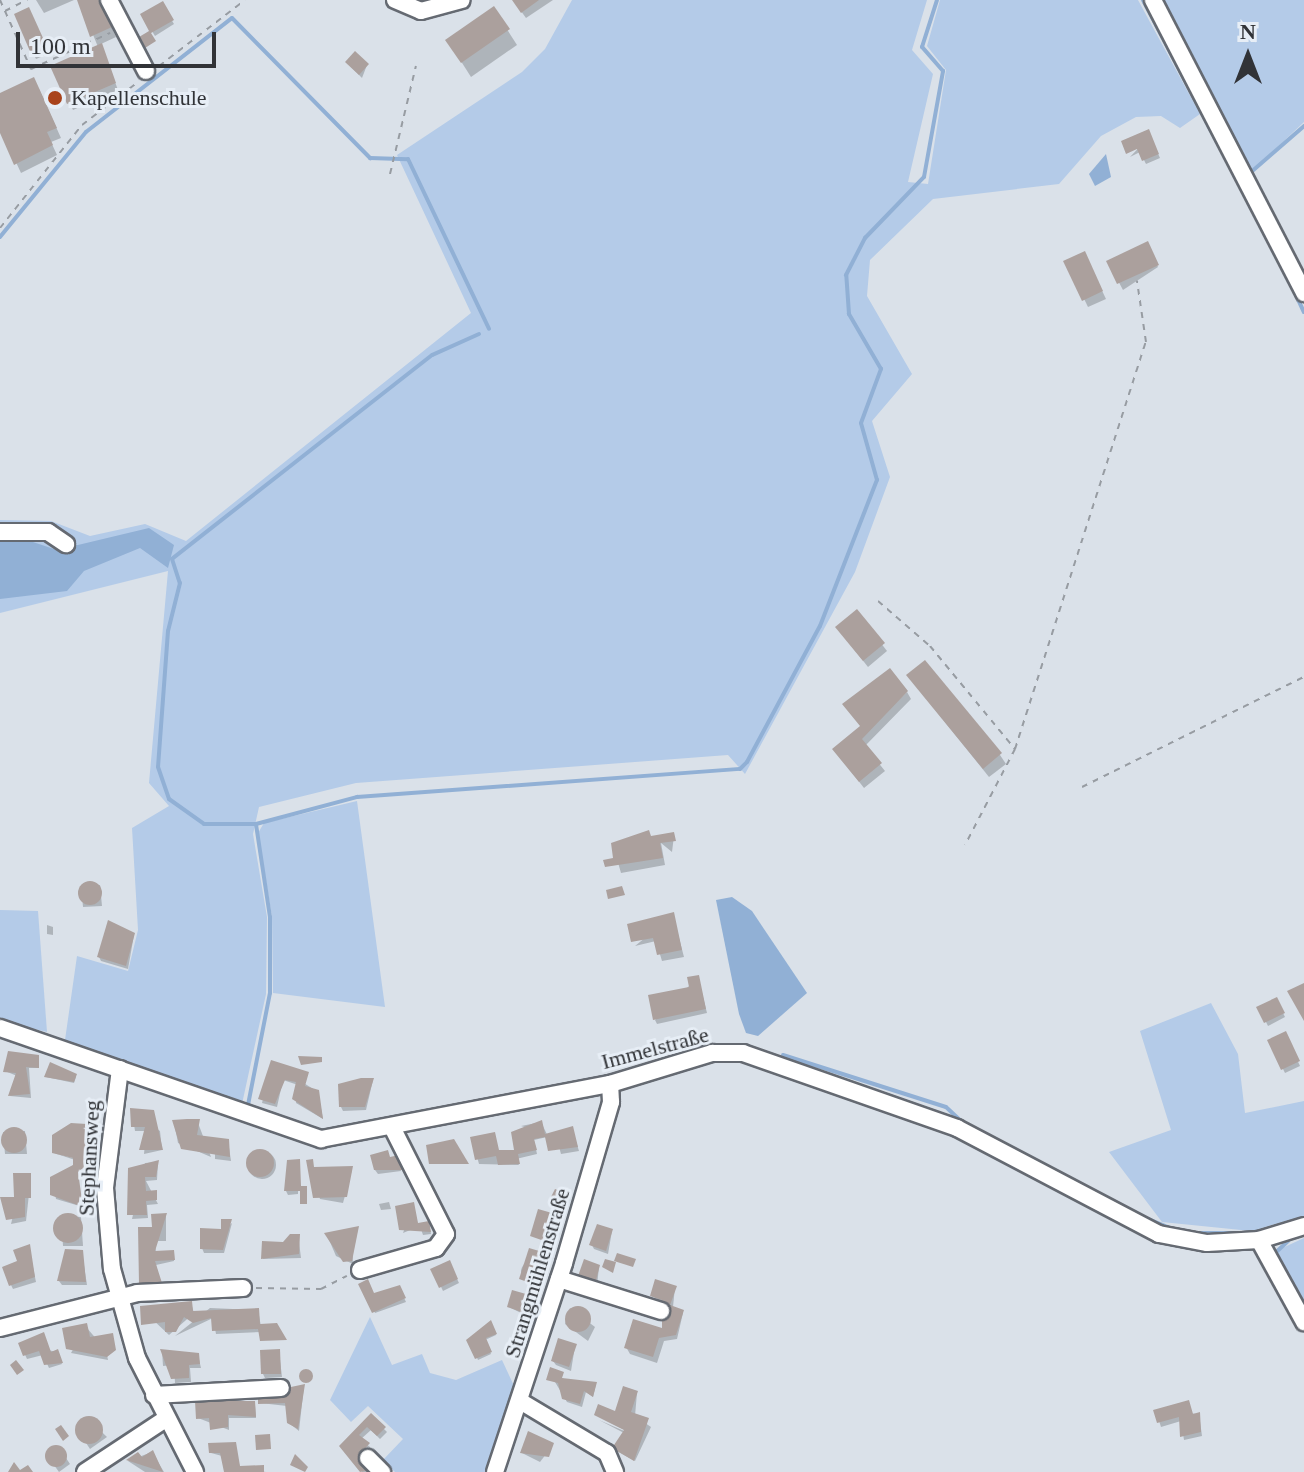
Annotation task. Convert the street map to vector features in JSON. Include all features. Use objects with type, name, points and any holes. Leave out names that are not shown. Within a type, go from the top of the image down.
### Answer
[{"type":"street","points":[[109,0],[146,71]]},
{"type":"street","points":[[395,0],[421,11],[462,0]]},
{"type":"street","points":[[1153,0],[1304,293]]},
{"type":"street","points":[[0,532],[48,532],[66,544]]},
{"type":"street","name":"Immelstraße","points":[[0,1028],[321,1139],[393,1129],[610,1084],[712,1053],[770,1058],[957,1128],[1159,1234],[1207,1243],[1259,1240],[1304,1226]]},
{"type":"street","name":"Stephansweg","points":[[120,1069],[105,1188],[118,1296],[164,1420],[195,1472]]},
{"type":"street","name":"Strangmühlenstraße","points":[[495,1472],[559,1279],[611,1102],[610,1084]]},
{"type":"street","points":[[360,1270],[436,1248],[446,1234],[393,1129]]},
{"type":"street","points":[[1259,1240],[1304,1322]]},
{"type":"street","points":[[559,1279],[661,1311]]},
{"type":"street","points":[[1,1323],[118,1296],[243,1288]]},
{"type":"street","points":[[154,1395],[281,1388]]},
{"type":"street","points":[[520,1401],[607,1453],[615,1472]]},
{"type":"street","points":[[85,1472],[164,1420]]},
{"type":"street","points":[[368,1458],[382,1472]]},
{"type":"path","points":[[0,0],[31,69],[123,27]]},
{"type":"path","points":[[5,11],[27,0]]},
{"type":"path","points":[[0,228],[82,125],[245,0]]},
{"type":"path","points":[[390,174],[416,66]]},
{"type":"path","points":[[965,845],[1015,749],[1146,342],[1137,281]]},
{"type":"path","points":[[878,601],[930,646],[1015,749]]},
{"type":"path","points":[[1082,787],[1304,677]]},
{"type":"path","points":[[243,1288],[321,1289],[360,1270]]},
{"type":"shaded area","points":[[572,0],[927,0],[912,50],[933,74],[908,182],[928,184],[946,70],[927,46],[940,0],[1138,0],[1200,114],[1180,128],[1161,116],[1136,117],[1101,136],[1059,184],[933,199],[870,260],[867,296],[912,374],[872,421],[890,477],[855,572],[745,774],[728,755],[356,783],[259,807],[253,834],[267,917],[266,994],[242,1104],[65,1040],[77,956],[128,971],[138,930],[132,828],[169,806],[149,783],[168,571],[0,613],[0,520],[51,521],[90,536],[145,524],[186,541],[471,313],[397,155],[522,72],[545,49]]},
{"type":"shaded area","points":[[1164,0],[1304,0],[1304,122],[1252,171]]},
{"type":"shaded area","points":[[1106,154],[1111,177],[1095,186],[1089,174]]},
{"type":"shaded area","points":[[149,528],[174,545],[168,568],[140,548],[84,571],[67,591],[0,599],[0,541],[24,539],[57,550]]},
{"type":"shaded area","points":[[357,801],[385,1007],[273,993],[272,917],[258,833],[264,823]]},
{"type":"shaded area","points":[[732,897],[752,911],[807,993],[758,1036],[746,1033],[739,1014],[716,900]]},
{"type":"shaded area","points":[[0,910],[38,911],[47,1032],[0,1021]]},
{"type":"shaded area","points":[[1211,1003],[1238,1054],[1245,1113],[1304,1101],[1304,1216],[1251,1231],[1162,1222],[1109,1152],[1171,1130],[1140,1031]]},
{"type":"shaded area","points":[[1304,1238],[1304,1305],[1277,1262],[1278,1250]]},
{"type":"shaded area","points":[[370,1317],[392,1365],[422,1354],[430,1373],[456,1380],[502,1360],[515,1388],[487,1472],[395,1472],[383,1460],[403,1439],[368,1406],[351,1422],[330,1400]]},
{"type":"building","points":[[77,0],[100,0],[112,27],[90,37]]},
{"type":"building","points":[[512,0],[539,0],[521,13]]},
{"type":"building","points":[[163,1],[174,20],[151,33],[156,41],[145,48],[139,37],[149,31],[140,14]]},
{"type":"building","points":[[494,6],[510,29],[461,63],[445,40]]},
{"type":"building","points":[[29,7],[48,49],[32,56],[14,14]]},
{"type":"building","points":[[102,43],[116,83],[67,104],[50,66]]},
{"type":"building","points":[[355,51],[369,64],[359,75],[345,62]]},
{"type":"building","points":[[34,77],[57,128],[47,132],[53,145],[14,165],[0,133],[0,93]]},
{"type":"building","points":[[1149,129],[1159,154],[1142,161],[1137,149],[1126,154],[1121,141]]},
{"type":"building","points":[[1148,241],[1159,265],[1117,284],[1106,261]]},
{"type":"building","points":[[1085,251],[1103,291],[1082,301],[1063,261]]},
{"type":"building","points":[[857,609],[885,643],[863,661],[835,627]]},
{"type":"building","points":[[925,660],[1002,753],[983,769],[906,675]]},
{"type":"building","points":[[890,668],[908,691],[862,739],[882,763],[859,782],[832,749],[860,726],[842,704]]},
{"type":"building","points":[[649,830],[651,836],[674,832],[676,841],[660,843],[663,858],[605,867],[603,860],[613,858],[611,843]]},
{"type":"building","points":[[90,881],[99,884],[102,893],[99,902],[90,905],[81,902],[78,893],[81,884]]},
{"type":"building","points":[[622,886],[625,895],[608,899],[606,890]]},
{"type":"building","points":[[674,912],[682,950],[657,955],[653,938],[631,942],[627,924]]},
{"type":"building","points":[[108,920],[135,933],[126,966],[97,957]]},
{"type":"building","points":[[699,975],[706,1009],[653,1020],[648,995],[689,987],[687,977]]},
{"type":"building","points":[[1304,983],[1304,1021],[1287,991]]},
{"type":"building","points":[[1277,997],[1285,1013],[1264,1023],[1256,1007]]},
{"type":"building","points":[[1286,1031],[1300,1061],[1281,1070],[1267,1040]]},
{"type":"building","points":[[8,1051],[39,1055],[39,1068],[26,1067],[30,1094],[8,1096],[16,1073],[3,1072]]},
{"type":"building","points":[[298,1056],[322,1057],[322,1062],[301,1065]]},
{"type":"building","points":[[271,1060],[309,1072],[305,1086],[319,1090],[323,1119],[292,1099],[296,1082],[285,1080],[275,1104],[258,1099]]},
{"type":"building","points":[[50,1062],[77,1074],[74,1082],[44,1077]]},
{"type":"building","points":[[374,1078],[365,1107],[339,1107],[338,1084]]},
{"type":"building","points":[[130,1108],[154,1110],[163,1150],[139,1150],[145,1127],[131,1127]]},
{"type":"building","points":[[200,1119],[197,1135],[229,1139],[230,1157],[181,1149],[172,1120]]},
{"type":"building","points":[[542,1120],[545,1134],[573,1126],[578,1147],[548,1151],[545,1137],[534,1139],[537,1150],[518,1154],[520,1164],[498,1165],[496,1156],[475,1160],[470,1137],[495,1132],[499,1150],[514,1150],[511,1132]]},
{"type":"building","points":[[71,1123],[87,1124],[87,1165],[78,1172],[83,1207],[50,1195],[50,1177],[73,1165],[73,1158],[52,1153],[52,1135]]},
{"type":"building","points":[[14,1127],[23,1131],[27,1140],[23,1149],[14,1153],[5,1149],[1,1140],[5,1131]]},
{"type":"building","points":[[454,1139],[469,1164],[429,1164],[426,1145]]},
{"type":"building","points":[[260,1149],[270,1153],[274,1163],[270,1173],[260,1177],[250,1173],[246,1163],[250,1153]]},
{"type":"building","points":[[388,1150],[390,1157],[399,1155],[402,1170],[374,1170],[370,1155]]},
{"type":"building","points":[[300,1159],[301,1186],[307,1186],[307,1204],[300,1204],[300,1191],[284,1191],[287,1160]]},
{"type":"building","points":[[313,1159],[314,1167],[353,1166],[347,1197],[313,1198],[306,1160]]},
{"type":"building","points":[[159,1160],[156,1177],[145,1177],[146,1191],[157,1190],[157,1200],[146,1201],[147,1215],[127,1215],[128,1168]]},
{"type":"building","points":[[13,1173],[31,1173],[31,1198],[25,1198],[25,1217],[6,1220],[0,1197],[14,1197]]},
{"type":"building","points":[[555,1189],[566,1193],[562,1205],[549,1201]]},
{"type":"building","points":[[414,1202],[418,1223],[429,1221],[431,1232],[399,1230],[395,1206]]},
{"type":"building","points":[[538,1209],[559,1215],[550,1243],[530,1236]]},
{"type":"building","points":[[68,1213],[79,1217],[83,1228],[79,1239],[68,1243],[57,1239],[53,1228],[57,1217]]},
{"type":"building","points":[[167,1213],[155,1251],[174,1250],[175,1260],[155,1261],[162,1283],[139,1284],[138,1227],[152,1227],[151,1214]]},
{"type":"building","points":[[221,1219],[232,1219],[223,1250],[200,1249],[200,1228],[221,1229]]},
{"type":"building","points":[[597,1224],[613,1229],[606,1251],[589,1245]]},
{"type":"building","points":[[359,1226],[352,1261],[343,1262],[324,1233]]},
{"type":"building","points":[[290,1234],[300,1234],[299,1254],[261,1259],[262,1241],[283,1242]]},
{"type":"building","points":[[30,1244],[35,1277],[9,1286],[2,1267],[17,1261],[13,1250]]},
{"type":"building","points":[[529,1248],[546,1253],[533,1284],[519,1279]]},
{"type":"building","points":[[65,1249],[83,1250],[86,1282],[57,1281]]},
{"type":"building","points":[[617,1253],[636,1259],[633,1267],[614,1261]]},
{"type":"building","points":[[584,1259],[600,1265],[595,1284],[577,1279]]},
{"type":"building","points":[[605,1259],[616,1262],[613,1273],[602,1267]]},
{"type":"building","points":[[450,1260],[458,1279],[439,1288],[430,1269]]},
{"type":"building","points":[[368,1279],[374,1293],[400,1285],[406,1298],[372,1313],[358,1284]]},
{"type":"building","points":[[655,1279],[677,1286],[670,1305],[684,1310],[676,1335],[659,1338],[653,1357],[624,1348],[633,1319],[662,1328],[662,1300],[650,1296]]},
{"type":"building","points":[[512,1290],[533,1296],[527,1314],[507,1307]]},
{"type":"building","points":[[192,1301],[193,1311],[259,1308],[260,1324],[277,1323],[287,1340],[260,1341],[258,1329],[212,1331],[211,1318],[193,1323],[184,1317],[176,1332],[165,1332],[165,1322],[141,1325],[140,1306]]},
{"type":"building","points":[[578,1306],[587,1310],[591,1319],[587,1328],[578,1332],[569,1328],[565,1319],[569,1310]]},
{"type":"building","points":[[491,1320],[497,1334],[486,1338],[492,1352],[475,1359],[466,1340]]},
{"type":"building","points":[[87,1323],[90,1337],[113,1333],[116,1350],[107,1357],[66,1349],[62,1328]]},
{"type":"building","points":[[44,1332],[51,1352],[58,1349],[63,1363],[44,1365],[39,1351],[23,1356],[18,1343]]},
{"type":"building","points":[[558,1338],[577,1344],[569,1367],[551,1361]]},
{"type":"building","points":[[160,1349],[199,1353],[200,1364],[189,1365],[189,1378],[171,1379]]},
{"type":"building","points":[[280,1349],[281,1374],[261,1374],[260,1350]]},
{"type":"building","points":[[16,1360],[24,1370],[17,1375],[10,1365]]},
{"type":"building","points":[[550,1367],[564,1372],[562,1378],[597,1382],[593,1397],[584,1391],[580,1404],[562,1399],[558,1383],[546,1380]]},
{"type":"building","points":[[306,1369],[313,1376],[306,1383],[299,1376]]},
{"type":"building","points":[[305,1384],[298,1429],[287,1423],[285,1403],[258,1404],[258,1394]]},
{"type":"building","points":[[623,1386],[638,1391],[631,1412],[649,1418],[634,1461],[612,1448],[624,1430],[594,1415],[598,1404],[615,1411]]},
{"type":"building","points":[[1189,1400],[1193,1414],[1200,1412],[1201,1432],[1180,1437],[1179,1417],[1157,1423],[1153,1410]]},
{"type":"building","points":[[195,1401],[255,1401],[256,1417],[228,1415],[228,1427],[210,1430],[209,1418],[196,1419]]},
{"type":"building","points":[[371,1413],[386,1427],[377,1436],[367,1427],[359,1435],[370,1443],[359,1455],[373,1469],[360,1472],[339,1446]]},
{"type":"building","points":[[89,1416],[99,1420],[103,1430],[99,1440],[89,1444],[79,1440],[75,1430],[79,1420]]},
{"type":"building","points":[[61,1425],[69,1436],[63,1441],[55,1429]]},
{"type":"building","points":[[528,1431],[554,1443],[549,1457],[520,1453]]},
{"type":"building","points":[[270,1434],[271,1449],[256,1450],[255,1435]]},
{"type":"building","points":[[236,1442],[240,1466],[264,1465],[264,1472],[224,1472],[220,1453],[209,1453],[208,1443]]},
{"type":"building","points":[[56,1445],[64,1448],[67,1456],[64,1464],[56,1467],[48,1464],[45,1456],[48,1448]]},
{"type":"building","points":[[153,1450],[163,1472],[126,1460],[138,1452],[142,1457]]},
{"type":"building","points":[[295,1454],[308,1467],[305,1472],[290,1465]]},
{"type":"building","points":[[14,1462],[20,1470],[28,1465],[33,1472],[8,1472]]},
{"type":"waterway","points":[[479,334],[432,355],[172,559],[180,583],[168,631],[158,767],[169,799],[204,824],[256,824],[357,797],[740,769],[747,762],[820,626],[877,480],[861,423],[881,369],[849,314],[846,275],[865,238],[924,177],[943,71],[922,47],[937,0]]},
{"type":"waterway","points":[[1143,0],[1217,142]]},
{"type":"waterway","points":[[0,237],[86,132],[232,18],[370,158],[408,159],[489,329]]},
{"type":"waterway","points":[[1250,173],[1304,126]]},
{"type":"waterway","points":[[1295,293],[1304,312]]},
{"type":"waterway","points":[[248,1105],[270,993],[270,917],[256,824]]},
{"type":"waterway","points":[[783,1055],[946,1107],[963,1123]]},
{"type":"waterway","points":[[1148,1219],[1170,1228]]},
{"type":"waterway","points":[[1250,1233],[1276,1227]]},
{"type":"waterway","points":[[1198,1233],[1241,1233]]},
{"type":"waterway","points":[[1273,1255],[1288,1241]]},
{"type":"place","name":"Kapellenschule","points":[[55,98]]}]
